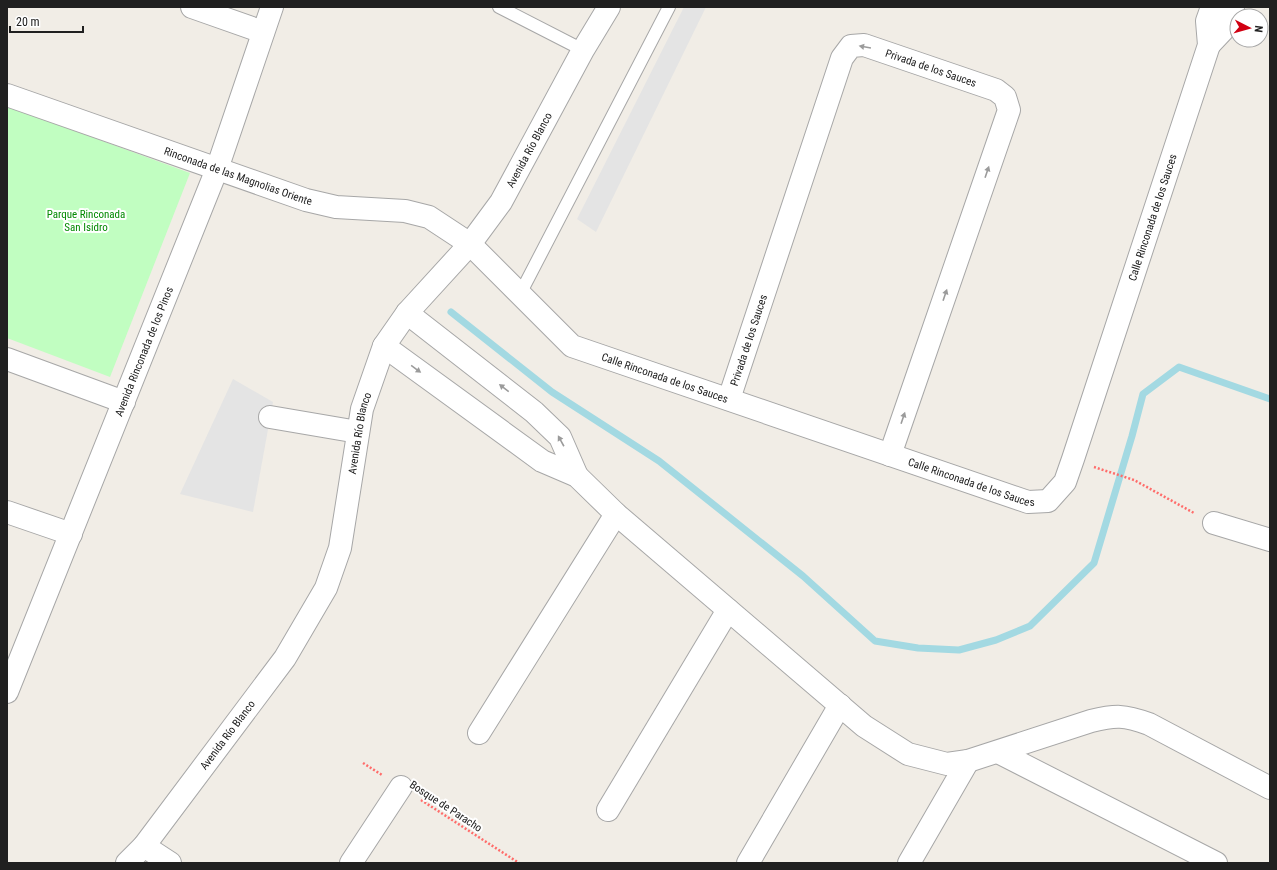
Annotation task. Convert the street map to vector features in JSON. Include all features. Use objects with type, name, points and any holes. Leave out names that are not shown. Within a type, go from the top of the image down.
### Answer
[{"type":"street","points":[[192,7],[263,32]]},
{"type":"street","name":"Avenida Rinconada de los Pinos","points":[[7,692],[13,659],[71,534],[217,169],[272,7]]},
{"type":"street","name":"Avenida Río Blanco","points":[[127,863],[144,846],[285,658],[326,588],[340,548],[362,409],[384,346],[407,313],[470,244],[501,202],[583,50],[608,7]]},
{"type":"street","name":"Calle Rinconada de los Sauces","points":[[470,244],[572,346],[1028,502],[1048,501],[1065,482],[1209,45],[1207,21],[1212,7]]},
{"type":"street","name":"Calle Rinconada de los Sauces","points":[[1209,45],[1226,27],[1233,7]]},
{"type":"street","name":"Privada de los Sauces","points":[[729,400],[842,58],[851,46],[864,45],[996,90],[1005,97],[1009,110],[890,455]]},
{"type":"street","name":"Rinconada de las Magnolias Oriente","points":[[7,95],[313,202],[336,207],[405,211],[429,217],[470,244]]},
{"type":"street","points":[[407,313],[534,412],[550,427],[560,437],[577,476]]},
{"type":"street","points":[[384,346],[542,461],[577,476],[616,514],[864,726],[908,754],[947,764],[968,761],[1091,721],[1110,716],[1129,717],[1149,724],[1270,788]]},
{"type":"street","points":[[7,359],[124,402]]},
{"type":"street","points":[[270,417],[358,432]]},
{"type":"street","points":[[7,512],[71,534]]},
{"type":"street","points":[[479,733],[616,514]]},
{"type":"street","points":[[1214,523],[1270,540]]},
{"type":"street","points":[[608,810],[728,610]]},
{"type":"street","points":[[748,863],[840,705]]},
{"type":"street","points":[[998,752],[1216,863]]},
{"type":"street","points":[[909,863],[968,761]]},
{"type":"street","points":[[351,863],[401,787]]},
{"type":"street","points":[[144,846],[170,863]]},
{"type":"lane","points":[[499,7],[583,50]]},
{"type":"lane","points":[[520,294],[670,7]]},
{"type":"path","points":[[1112,474],[1134,480],[1214,523]]},
{"type":"path","name":"Bosque de Paracho","points":[[363,763],[519,863]]},
{"type":"green space","name":"Parque Rinconada San Isidro","points":[[7,106],[190,173],[110,377],[7,338]]},
{"type":"shaded area","points":[[684,7],[706,7],[596,232],[577,219]]},
{"type":"shaded area","points":[[233,379],[273,402],[253,512],[180,494]]},
{"type":"waterway","points":[[451,312],[552,392],[659,461],[803,576],[875,641],[918,648],[959,650],[996,640],[1030,626],[1094,563],[1143,394],[1179,367],[1270,399]]}]
